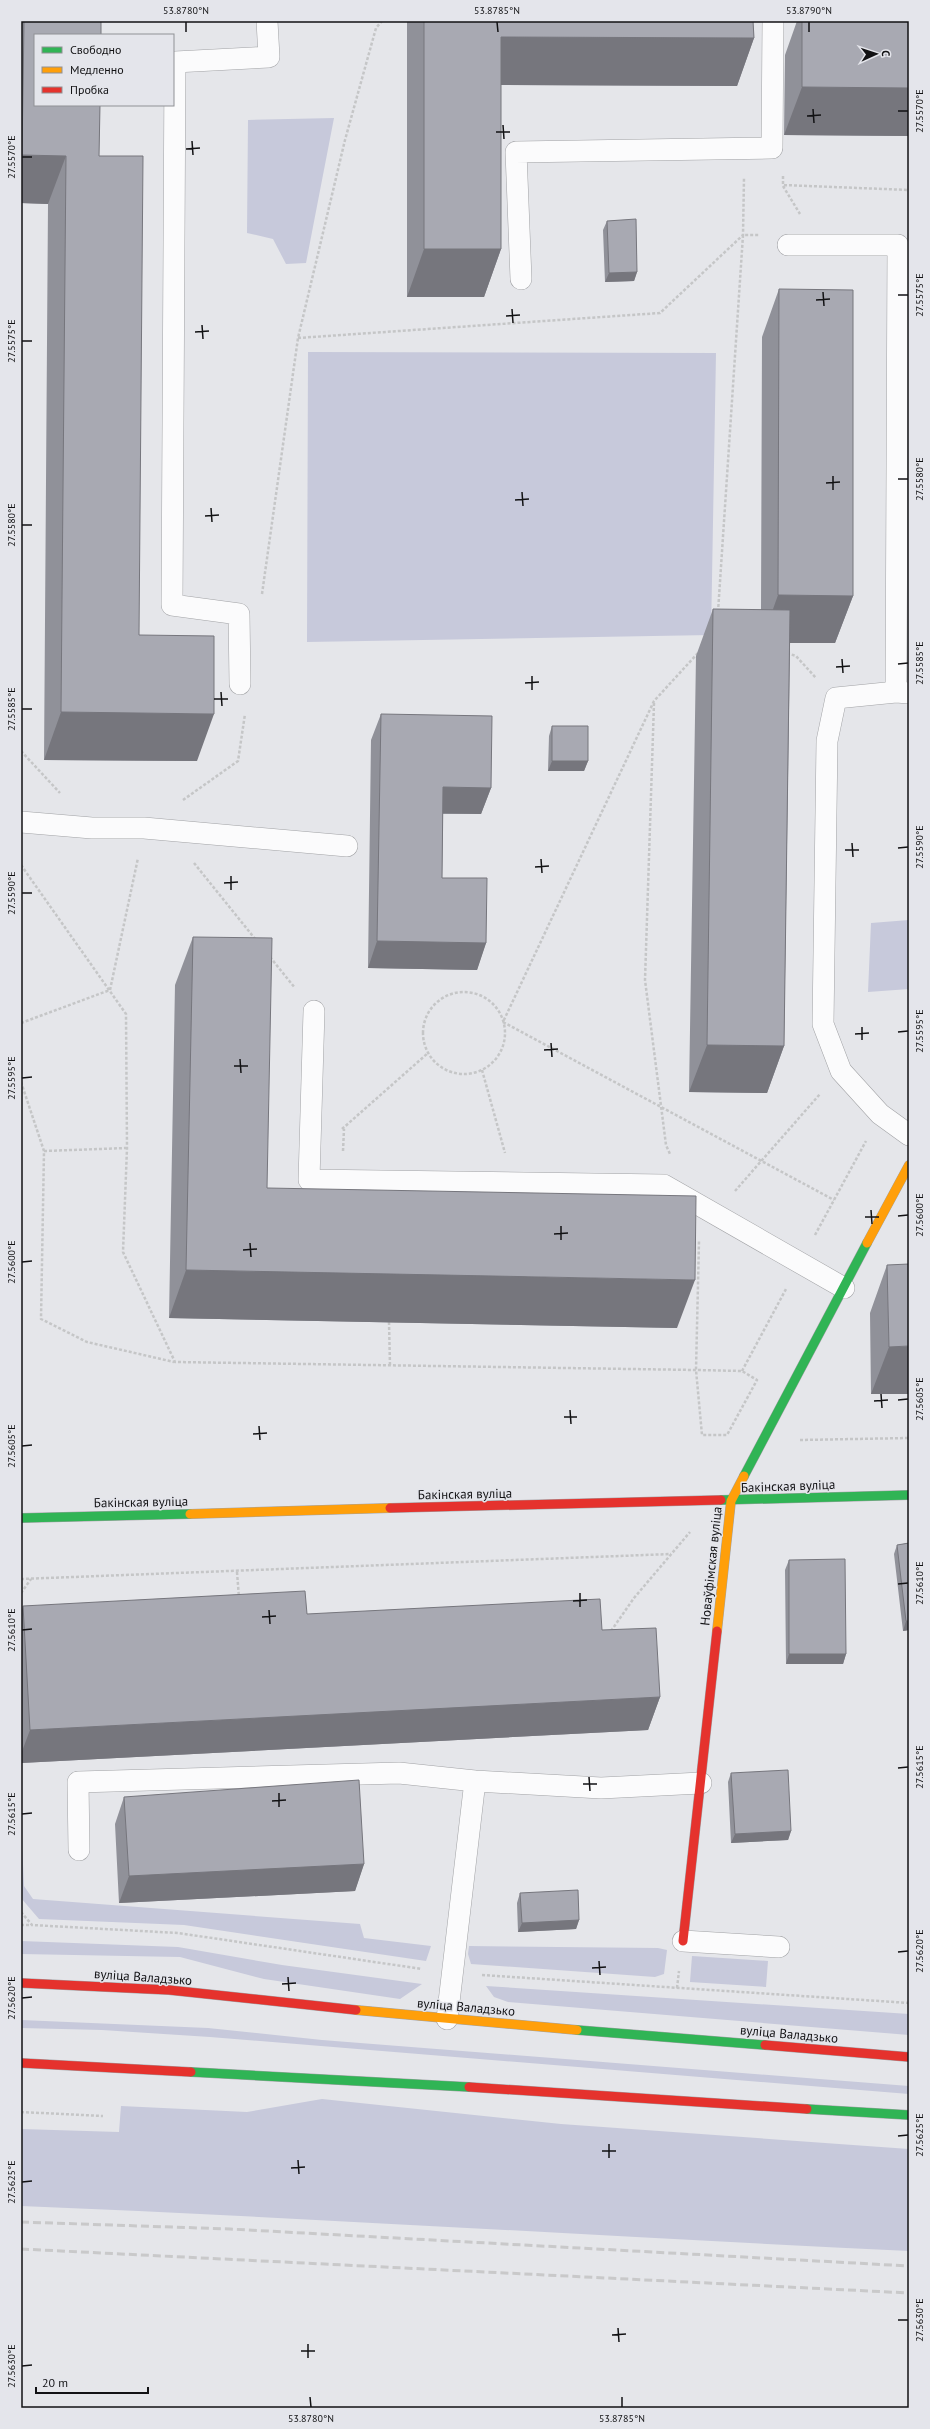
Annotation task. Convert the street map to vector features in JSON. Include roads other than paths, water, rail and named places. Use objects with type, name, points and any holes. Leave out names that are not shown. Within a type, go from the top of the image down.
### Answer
[{"type":"main road","name":"Новаўфімская вуліца","points":[[683,1941],[731,1500],[909,1165]]},
{"type":"main road","name":"Бакінская вуліца","points":[[21,1518],[909,1495]]},
{"type":"main road","name":"вуліца Валадзько","points":[[21,1983],[169,1990],[447,2019],[909,2057]]},
{"type":"main road","points":[[21,2063],[432,2084],[909,2115]]},
{"type":"lane","points":[[240,684],[239,614],[172,606],[175,62],[269,57],[267,21]]},
{"type":"lane","points":[[521,279],[516,152],[772,148],[773,21]]},
{"type":"lane","points":[[788,245],[898,245],[902,692],[836,698],[827,741],[823,1024],[841,1071],[880,1114],[909,1135]]},
{"type":"lane","points":[[21,822],[92,828],[144,828],[347,846]]},
{"type":"lane","points":[[314,1011],[310,1128],[310,1180],[664,1185],[844,1288]]},
{"type":"lane","points":[[79,1850],[78,1782],[399,1773],[475,1781],[601,1788],[701,1783]]},
{"type":"lane","points":[[447,2019],[475,1781]]},
{"type":"lane","points":[[683,1941],[779,1947]]},
{"type":"railway","points":[[21,2222],[230,2229],[909,2266]]},
{"type":"railway","points":[[21,2249],[909,2293]]}]
